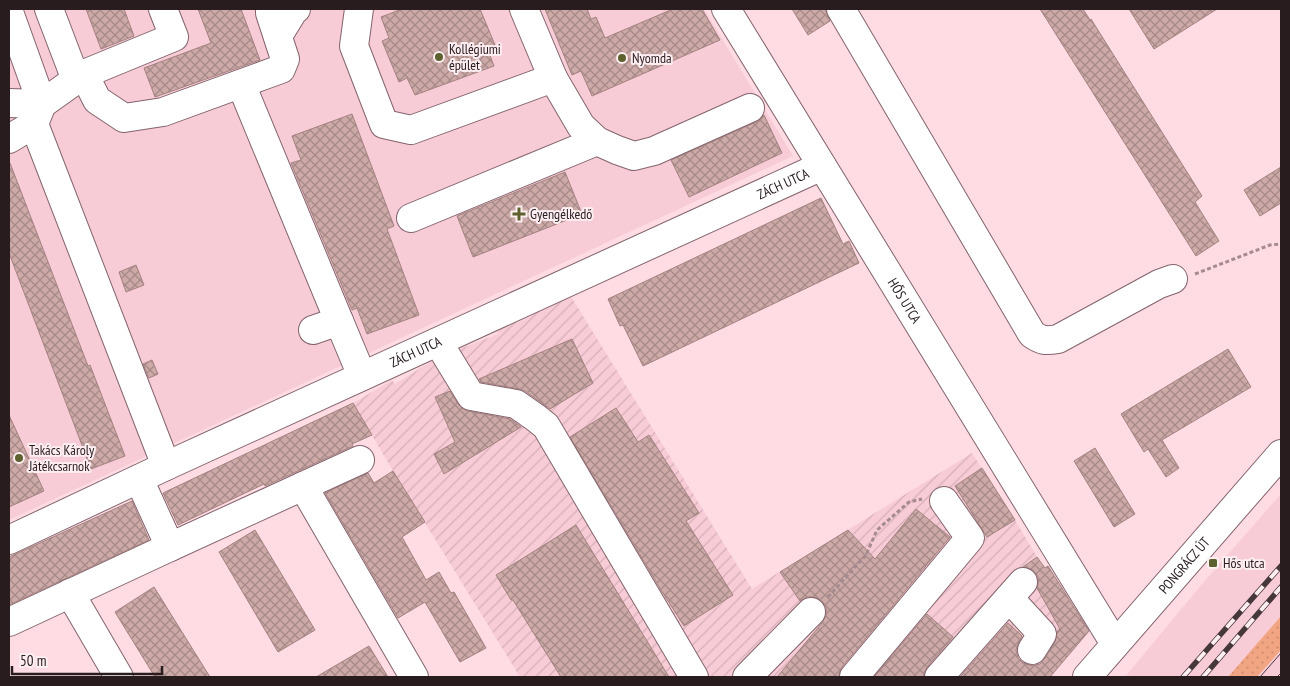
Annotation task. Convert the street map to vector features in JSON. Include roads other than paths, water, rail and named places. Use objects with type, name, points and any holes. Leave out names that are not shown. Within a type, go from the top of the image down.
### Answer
[{"type":"street","points":[[49,9],[80,77],[97,100],[124,118],[163,112],[281,69],[285,59],[270,9]]},
{"type":"street","points":[[9,139],[80,77],[174,37],[163,9]]},
{"type":"street","points":[[278,36],[296,9]]},
{"type":"street","points":[[359,9],[354,46],[384,124],[411,130],[554,78]]},
{"type":"street","points":[[524,9],[554,78],[581,126],[597,140],[618,150],[634,156],[654,152],[750,108]]},
{"type":"street","name":"HŐS UTCA","points":[[726,9],[1115,644]]},
{"type":"street","points":[[841,9],[1032,334],[1040,340],[1058,340],[1159,284],[1173,279]]},
{"type":"street","points":[[9,12],[38,114],[166,466]]},
{"type":"street","points":[[241,84],[252,126],[362,376]]},
{"type":"street","points":[[9,103],[38,114]]},
{"type":"street","points":[[411,218],[597,140]]},
{"type":"street","name":"ZÁCH UTCA","points":[[9,540],[138,478],[822,166]]},
{"type":"street","points":[[313,330],[339,321]]},
{"type":"street","points":[[438,342],[471,396],[516,404],[546,426],[694,677]]},
{"type":"street","name":"PONGRÁCZ ÚT","points":[[1087,677],[1281,454]]},
{"type":"street","points":[[9,622],[360,460]]},
{"type":"street","points":[[138,478],[170,547]]},
{"type":"street","points":[[303,486],[414,677]]},
{"type":"street","points":[[854,677],[970,538],[944,501]]},
{"type":"street","points":[[939,677],[1016,590],[1042,634],[1032,650]]},
{"type":"street","points":[[70,594],[119,677]]},
{"type":"street","points":[[747,677],[811,612]]},
{"type":"tram line","points":[[1260,677],[1281,653]]},
{"type":"tram line","points":[[1277,677],[1281,673]]},
{"type":"railway","points":[[1183,677],[1281,566]]},
{"type":"railway","points":[[1203,677],[1281,587]]},
{"type":"place","name":"Kollégiumi épület","points":[[439,57]]},
{"type":"place","name":"Nyomda","points":[[622,58]]},
{"type":"place","name":"Gyengélkedő","points":[[519,214]]},
{"type":"place","name":"Takács Károly Játékcsarnok","points":[[19,458]]},
{"type":"place","name":"Hős utca","points":[[1213,563]]}]
